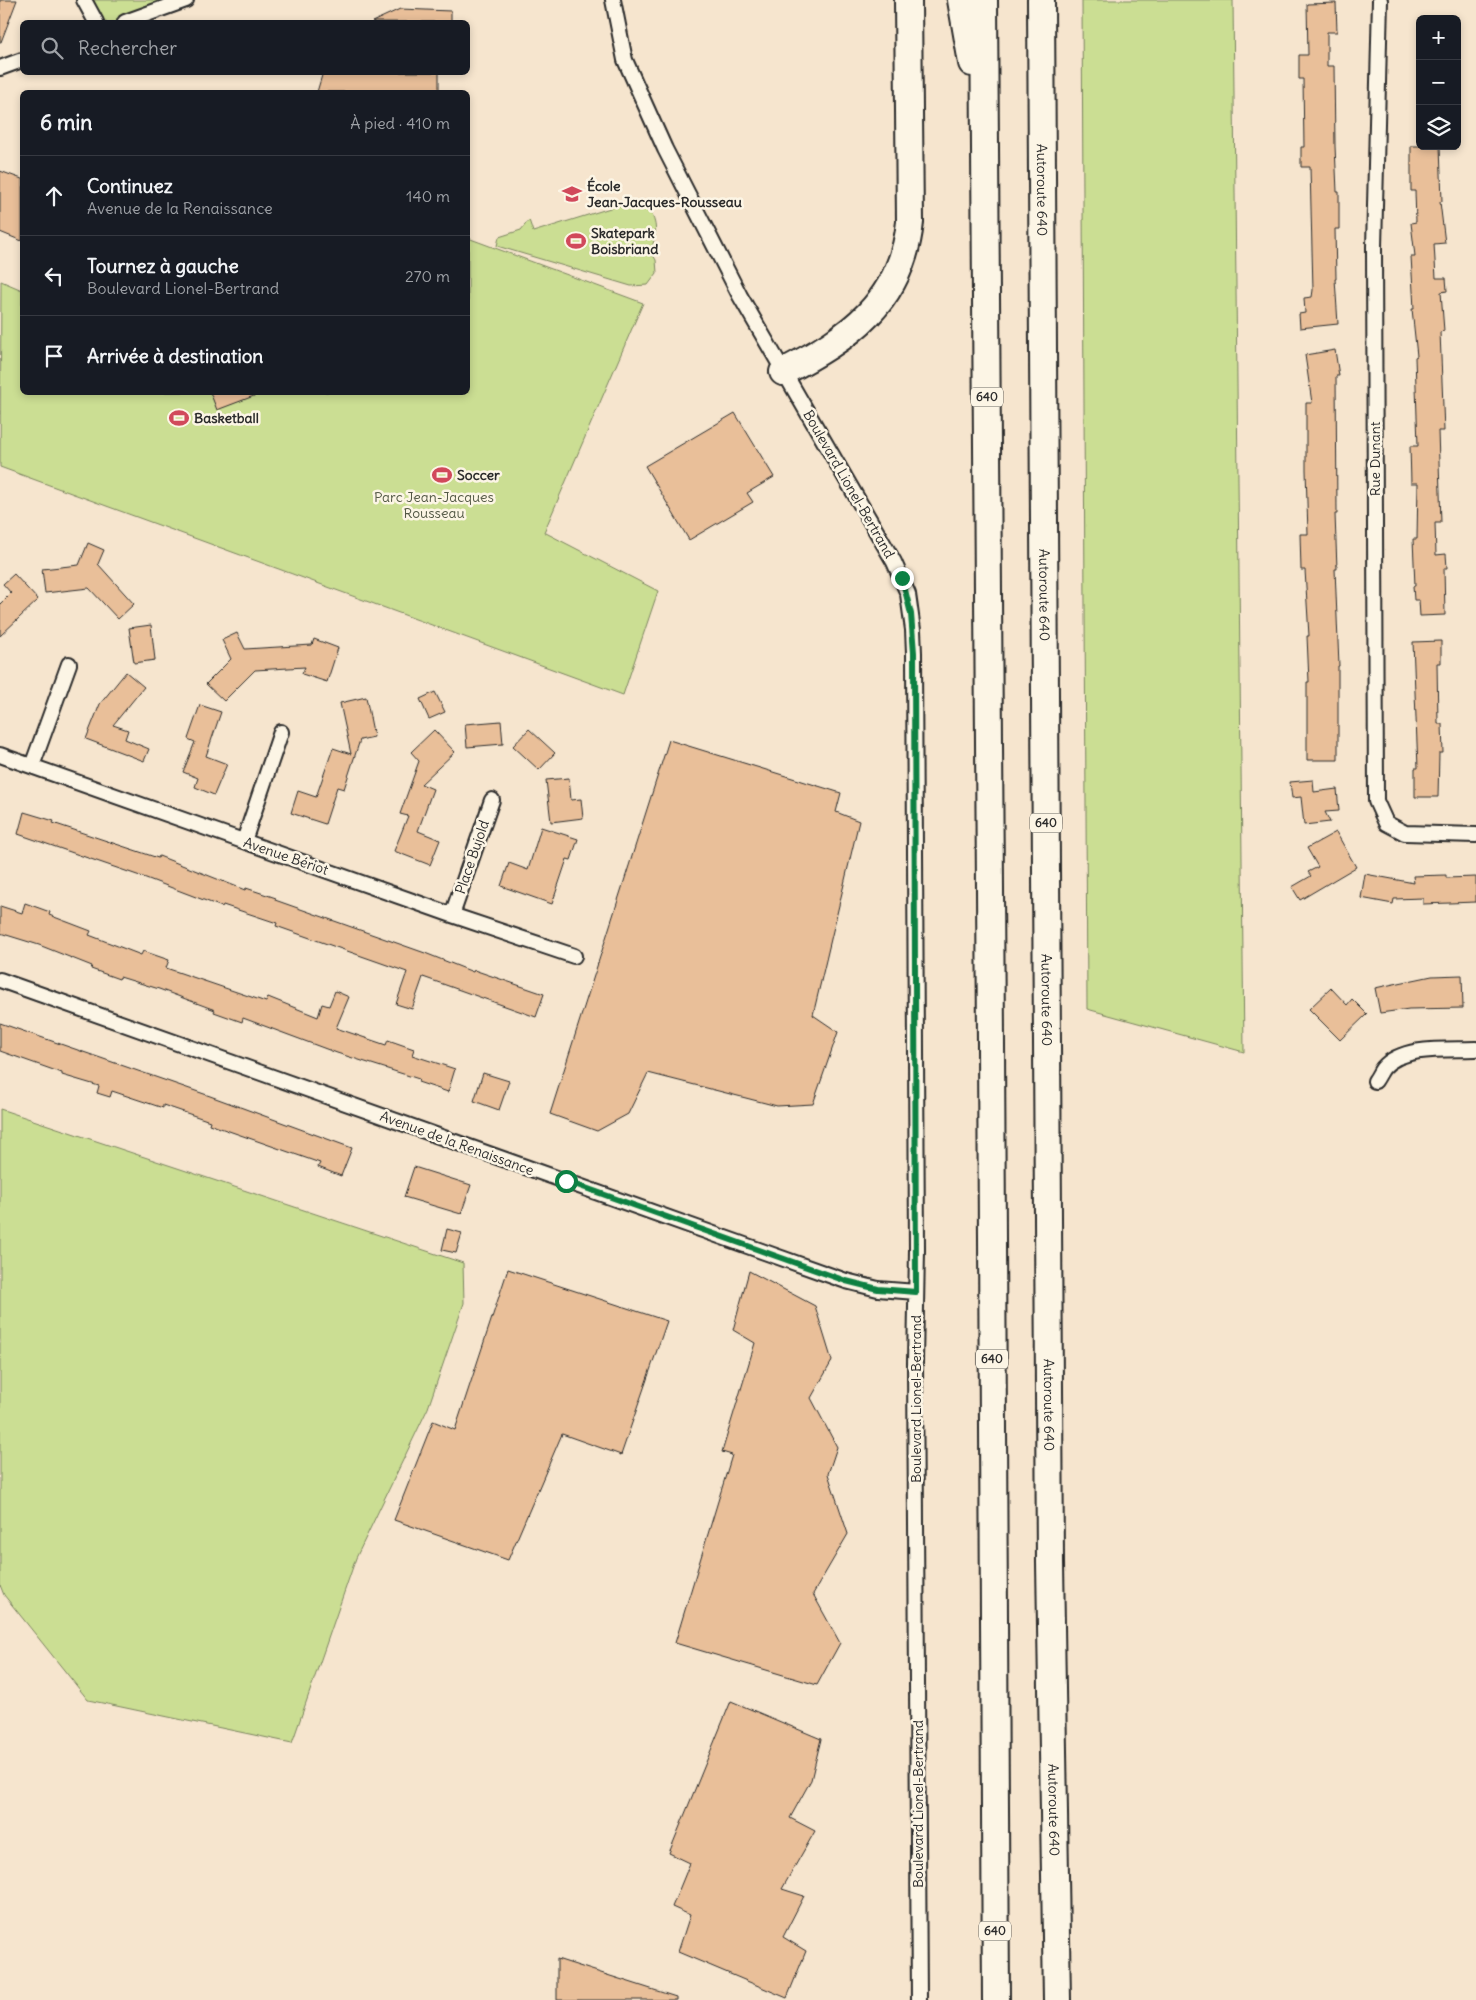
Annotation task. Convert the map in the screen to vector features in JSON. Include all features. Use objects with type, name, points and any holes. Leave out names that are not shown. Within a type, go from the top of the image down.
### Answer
[{"type":"highway","points":[[783,372],[831,346],[862,322],[886,295],[902,262],[910,222],[908,0]]},
{"type":"highway","points":[[961,0],[986,148]]},
{"type":"highway","name":"640","points":[[984,0],[996,2000]]},
{"type":"highway","name":"Autoroute 640","points":[[1041,0],[1050,1563],[1057,2000]]},
{"type":"street","points":[[84,0],[95,20]]},
{"type":"street","points":[[131,20],[186,0]]},
{"type":"street","name":"Boulevard Lionel-Bertrand","points":[[613,0],[625,60],[665,149],[740,296],[894,562],[908,594],[914,653],[915,1363],[919,2000]]},
{"type":"street","name":"Rue Dunant","points":[[1380,0],[1374,246],[1376,801],[1386,823],[1405,834],[1476,835]]},
{"type":"street","points":[[0,68],[20,61]]},
{"type":"street","points":[[32,766],[69,664]]},
{"type":"street","points":[[244,841],[281,732]]},
{"type":"street","name":"Avenue Bériot","points":[[0,754],[452,915],[574,956]]},
{"type":"street","name":"Place Bujold","points":[[452,915],[492,800]]},
{"type":"street","name":"Avenue de la Renaissance","points":[[0,980],[846,1281],[878,1289],[916,1292]]},
{"type":"street","points":[[1375,1081],[1383,1068],[1394,1059],[1410,1052],[1476,1049]]},
{"type":"green space","points":[[84,0],[182,0],[129,20],[95,20]]},
{"type":"green space","points":[[1082,0],[1233,0],[1244,1052],[1087,1009]]},
{"type":"green space","name":"Skatepark Boisbriand","points":[[636,203],[648,207],[656,229],[651,252],[656,260],[657,273],[648,285],[631,286],[497,246],[499,237],[521,230],[529,220],[533,232],[620,205]]},
{"type":"green space","name":"Parc Jean-Jacques Rousseau","points":[[470,239],[643,303],[544,532],[658,591],[623,695],[0,467],[1,281],[20,289],[20,395],[470,395]]},
{"type":"green space","points":[[0,1109],[463,1263],[464,1303],[428,1408],[356,1558],[292,1743],[88,1700],[4,1595],[0,1585]]},
{"type":"building","points":[[0,0],[17,0],[1,42],[0,42]]},
{"type":"building","points":[[1336,3],[1337,32],[1327,32],[1327,66],[1334,66],[1335,146],[1337,192],[1339,192],[1339,229],[1335,229],[1335,279],[1338,324],[1300,328],[1299,314],[1305,313],[1304,298],[1312,297],[1313,290],[1310,167],[1301,167],[1301,147],[1304,147],[1303,79],[1299,79],[1299,55],[1308,55],[1307,4]]},
{"type":"building","points":[[400,9],[451,11],[451,20],[376,20]]},
{"type":"building","points":[[322,75],[439,75],[439,90],[318,90]]},
{"type":"building","points":[[1411,146],[1416,146],[1416,150],[1440,150],[1442,201],[1440,202],[1445,243],[1434,244],[1436,278],[1446,278],[1447,291],[1441,292],[1444,331],[1440,332],[1444,431],[1438,431],[1441,523],[1435,523],[1436,555],[1446,554],[1447,568],[1444,568],[1445,615],[1420,616],[1419,600],[1414,600],[1413,539],[1417,539],[1418,483],[1411,483],[1410,446],[1418,446],[1415,357],[1417,356],[1412,309],[1414,309],[1411,256],[1415,256],[1411,223],[1416,222],[1415,191],[1411,191]]},
{"type":"building","points":[[0,171],[20,178],[20,240],[0,232]]},
{"type":"building","points":[[1335,350],[1339,376],[1336,376],[1337,514],[1335,514],[1339,666],[1338,760],[1307,760],[1307,682],[1309,682],[1307,636],[1309,636],[1305,570],[1301,570],[1300,534],[1308,534],[1306,403],[1312,403],[1305,355]]},
{"type":"building","points":[[211,395],[256,395],[217,410]]},
{"type":"building","points":[[735,413],[774,477],[747,493],[753,502],[689,540],[645,466]]},
{"type":"building","points":[[88,543],[104,550],[98,564],[134,604],[118,619],[89,588],[45,593],[42,569],[79,565]]},
{"type":"building","points":[[14,574],[38,600],[0,636],[0,604],[11,593],[3,584]]},
{"type":"building","points":[[151,625],[155,660],[134,663],[129,628]]},
{"type":"building","points":[[237,633],[245,649],[312,645],[314,639],[338,648],[327,682],[302,674],[305,667],[255,670],[224,701],[206,684],[231,659],[222,640]]},
{"type":"building","points":[[1441,641],[1441,663],[1437,663],[1438,724],[1442,724],[1443,753],[1439,753],[1438,797],[1415,797],[1415,768],[1418,768],[1413,642]]},
{"type":"building","points":[[126,672],[144,687],[113,725],[128,730],[125,739],[149,749],[144,761],[86,739],[100,704]]},
{"type":"building","points":[[435,692],[445,712],[429,719],[420,699]]},
{"type":"building","points":[[366,697],[374,737],[360,740],[344,789],[337,787],[325,824],[291,813],[298,791],[316,797],[333,748],[351,754],[340,703]]},
{"type":"building","points":[[200,705],[221,712],[206,756],[227,764],[214,795],[195,787],[198,778],[183,772],[195,742],[188,739]]},
{"type":"building","points":[[501,721],[503,744],[467,747],[465,724]]},
{"type":"building","points":[[529,729],[555,753],[539,770],[513,746]]},
{"type":"building","points":[[434,730],[455,752],[421,784],[433,789],[418,831],[440,840],[430,865],[394,851],[408,816],[400,814],[419,761],[411,752]]},
{"type":"building","points":[[669,740],[841,793],[836,812],[859,821],[813,1015],[838,1032],[813,1104],[777,1106],[648,1073],[628,1114],[597,1131],[550,1114]]},
{"type":"building","points":[[569,778],[571,800],[581,799],[583,818],[551,822],[546,780]]},
{"type":"building","points":[[1313,780],[1314,792],[1337,789],[1339,811],[1325,812],[1330,822],[1304,825],[1301,797],[1292,798],[1290,782]]},
{"type":"building","points":[[24,812],[158,858],[159,856],[245,890],[246,888],[276,898],[275,900],[473,972],[474,970],[544,994],[536,1017],[423,977],[412,1009],[396,1004],[407,972],[276,926],[277,923],[223,905],[222,907],[146,878],[18,834]]},
{"type":"building","points":[[541,827],[578,839],[571,860],[567,859],[552,904],[501,886],[509,863],[528,870]]},
{"type":"building","points":[[1336,832],[1356,867],[1300,900],[1292,887],[1311,876],[1308,872],[1318,867],[1307,848]]},
{"type":"building","points":[[1365,874],[1414,883],[1413,876],[1446,875],[1446,878],[1476,877],[1476,902],[1423,904],[1423,898],[1394,899],[1393,904],[1361,898]]},
{"type":"building","points":[[25,903],[50,912],[49,915],[91,931],[89,935],[141,955],[143,951],[169,960],[166,968],[266,1002],[268,997],[318,1017],[322,1004],[329,1006],[335,991],[349,997],[336,1028],[386,1045],[388,1040],[414,1049],[412,1055],[455,1069],[448,1092],[418,1082],[419,1079],[337,1053],[243,1018],[242,1022],[159,989],[120,977],[119,979],[91,969],[92,966],[39,945],[0,933],[0,906],[22,913]]},
{"type":"building","points":[[1462,975],[1463,1008],[1409,1009],[1380,1013],[1375,988],[1432,976]]},
{"type":"building","points":[[1331,988],[1347,1005],[1352,999],[1367,1014],[1340,1040],[1309,1009]]},
{"type":"building","points":[[0,1023],[352,1148],[341,1176],[318,1167],[320,1163],[209,1124],[210,1121],[163,1105],[163,1108],[112,1091],[110,1097],[97,1093],[99,1086],[62,1075],[62,1073],[0,1051]]},
{"type":"building","points":[[483,1073],[509,1081],[499,1110],[474,1101]]},
{"type":"building","points":[[414,1167],[471,1185],[461,1214],[404,1197]]},
{"type":"building","points":[[447,1229],[462,1233],[456,1253],[442,1250]]},
{"type":"building","points":[[508,1269],[667,1321],[621,1455],[562,1434],[508,1560],[394,1520],[433,1421],[455,1430]]},
{"type":"building","points":[[749,1271],[815,1306],[832,1361],[811,1398],[837,1447],[828,1474],[848,1534],[813,1594],[840,1643],[817,1685],[675,1643],[732,1455],[722,1452],[755,1343],[733,1330]]},
{"type":"building","points":[[731,1701],[821,1739],[811,1780],[790,1818],[815,1831],[782,1889],[804,1896],[783,1937],[806,1951],[787,1998],[678,1952],[690,1915],[672,1907],[690,1863],[669,1853]]},
{"type":"building","points":[[557,1959],[676,1997],[676,2000],[557,2000]]},
{"type":"place","name":"École Jean-Jacques-Rousseau","points":[[572,194]]},
{"type":"place","name":"Skatepark Boisbriand","points":[[576,241]]},
{"type":"place","name":"Basketball","points":[[179,418]]},
{"type":"place","name":"Soccer","points":[[442,475]]},
{"type":"route","points":[[566,1181],[846,1281],[878,1289],[916,1292],[914,653],[908,594],[902,578]]}]
